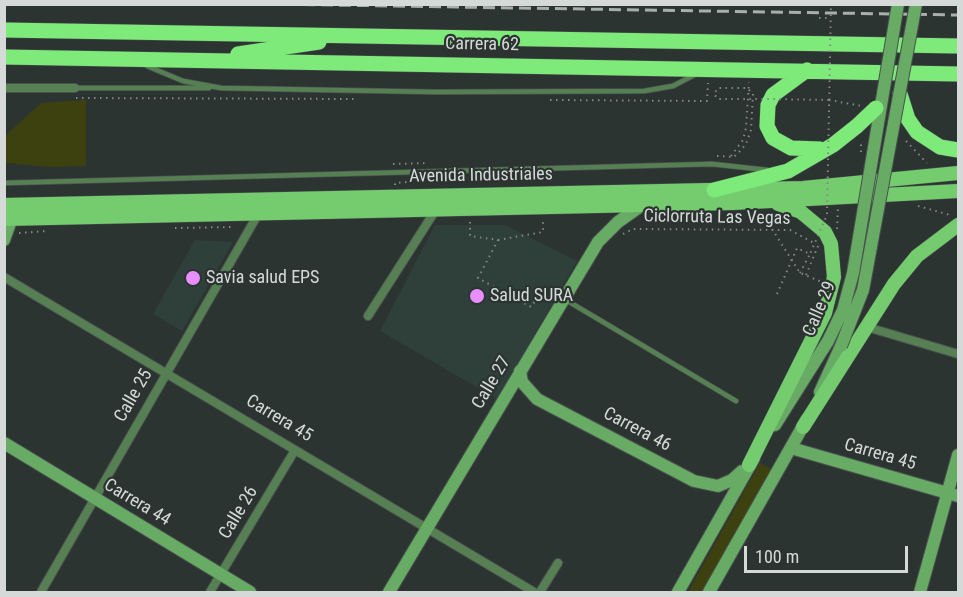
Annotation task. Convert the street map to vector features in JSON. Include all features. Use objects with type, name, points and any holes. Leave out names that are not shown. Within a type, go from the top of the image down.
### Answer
[{"type":"highway","name":"Carrera 62","points":[[4,30],[958,46]]},
{"type":"highway","points":[[194,60],[364,35]]},
{"type":"highway","name":"Carrera 62","points":[[4,57],[958,74]]},
{"type":"highway","points":[[807,70],[773,95],[768,105],[767,126],[774,138],[791,148],[812,150],[826,147]]},
{"type":"highway","points":[[900,94],[908,119],[916,132],[928,141],[956,150]]},
{"type":"highway","points":[[714,189],[788,171],[857,126],[879,106]]},
{"type":"main road","name":"Avenida Industriales","points":[[11,205],[803,188],[958,173]]},
{"type":"main road","name":"Avenida Industriales","points":[[9,219],[257,216],[770,202],[958,191]]},
{"type":"main road","points":[[749,465],[825,313],[833,287],[833,257],[825,232],[801,212],[770,202]]},
{"type":"main road","points":[[803,427],[907,268],[956,220]]},
{"type":"street","name":"Calle 29","points":[[678,592],[749,465],[828,341],[843,310],[853,273],[879,106],[898,4]]},
{"type":"street","name":"Calle 29","points":[[709,592],[803,427],[841,346],[863,290],[916,4]]},
{"type":"street","points":[[4,88],[75,88]]},
{"type":"street","points":[[4,240],[11,205]]},
{"type":"street","name":"Calle 27","points":[[389,592],[520,371],[607,231],[642,205]]},
{"type":"street","points":[[368,316],[435,211]]},
{"type":"street","name":"Calle 25","points":[[41,592],[257,216]]},
{"type":"street","name":"Carrera 45","points":[[4,278],[534,592]]},
{"type":"street","points":[[867,327],[958,354]]},
{"type":"street","name":"Carrera 46","points":[[520,371],[522,382],[537,399],[694,481],[718,486],[732,480],[749,465]]},
{"type":"street","name":"Carrera 44","points":[[4,443],[250,592]]},
{"type":"street","name":"Carrera 45","points":[[791,448],[953,494]]},
{"type":"street","name":"Calle 26","points":[[210,592],[295,450]]},
{"type":"street","points":[[921,592],[953,494],[958,455]]},
{"type":"street","points":[[540,592],[558,563]]},
{"type":"lane","points":[[134,60],[183,81],[221,88]]},
{"type":"lane","points":[[75,88],[436,92],[644,91],[673,86],[708,68]]},
{"type":"lane","points":[[437,172],[439,163]]},
{"type":"lane","points":[[4,183],[712,164],[788,171]]},
{"type":"lane","points":[[564,299],[736,401]]},
{"type":"path","points":[[800,273],[826,215],[831,4]]},
{"type":"path","points":[[819,18],[831,18]]},
{"type":"path","points":[[749,79],[746,128],[743,140],[731,156],[734,157],[749,137],[752,121],[753,103],[753,94],[747,88],[718,88],[714,94],[718,99],[747,99],[757,99],[768,99],[830,100],[852,103]]},
{"type":"path","points":[[911,204],[956,220]]},
{"type":"path","points":[[470,219],[470,236],[498,240],[543,232],[543,215]]},
{"type":"path","points":[[772,229],[800,273],[833,287]]},
{"type":"path","name":"Ciclorruta Las Vegas","points":[[623,234],[633,230],[790,230],[818,245],[806,275]]},
{"type":"path","points":[[498,240],[478,278],[531,307],[535,301]]},
{"type":"path","points":[[777,294],[797,248],[809,254]]},
{"type":"shaded area","name":"Salud SURA","points":[[435,225],[505,225],[577,261],[497,399],[380,331]]},
{"type":"shaded area","name":"Savia salud EPS","points":[[195,240],[233,242],[182,331],[153,314]]},
{"type":"green space","points":[[86,100],[86,166],[50,167],[5,163],[5,136],[41,103]]},
{"type":"green space","points":[[760,463],[771,469],[702,592],[688,592]]},
{"type":"railway","points":[[267,4],[958,15]]},
{"type":"place","name":"Savia salud EPS","points":[[193,278]]},
{"type":"place","name":"Salud SURA","points":[[477,296]]}]
